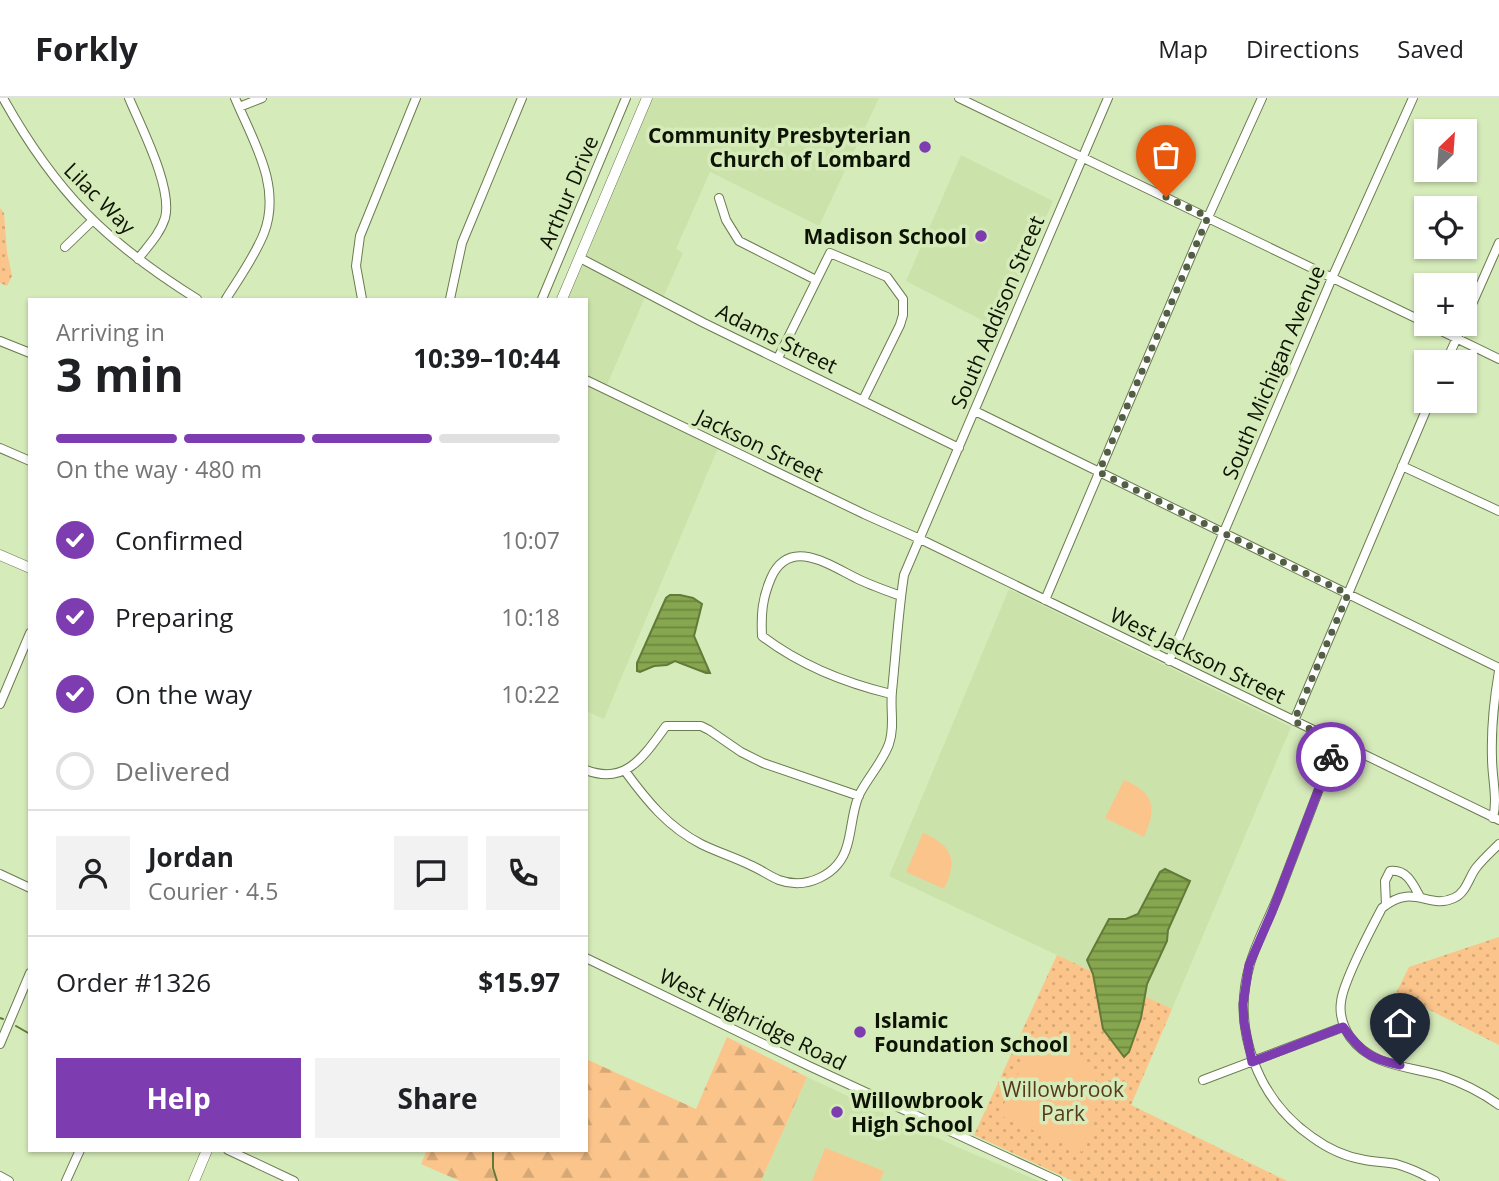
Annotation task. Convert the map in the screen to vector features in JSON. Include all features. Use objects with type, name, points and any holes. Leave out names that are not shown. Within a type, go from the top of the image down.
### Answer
[{"type":"street","name":"Lilac Way","points":[[3,98],[42,163],[92,221],[138,259],[196,298]]},
{"type":"street","points":[[129,98],[163,183],[167,203],[161,228],[138,259]]},
{"type":"street","points":[[227,298],[257,248],[270,212],[270,196],[263,163],[236,98]]},
{"type":"street","points":[[239,107],[262,98]]},
{"type":"street","points":[[362,298],[356,266],[360,236],[416,98]]},
{"type":"street","points":[[450,298],[466,231],[522,98]]},
{"type":"street","name":"Arthur Drive","points":[[542,298],[626,98]]},
{"type":"street","points":[[562,298],[647,98]]},
{"type":"street","points":[[959,98],[1414,317]]},
{"type":"street","name":"South Addison Street","points":[[625,771],[659,815],[677,830],[703,845],[787,882],[817,880],[830,871],[846,850],[859,796],[888,745],[893,723],[891,694],[904,575],[1108,98]]},
{"type":"street","points":[[1045,600],[1208,217],[1262,98]]},
{"type":"street","name":"South Michigan Avenue","points":[[1169,661],[1332,278],[1413,98]]},
{"type":"street","points":[[719,198],[726,220],[740,241],[816,280]]},
{"type":"street","points":[[65,247],[92,221]]},
{"type":"street","points":[[1477,293],[1499,243]]},
{"type":"street","points":[[778,358],[830,253],[887,277],[903,299],[903,315],[863,400]]},
{"type":"street","name":"Adams Street","points":[[580,258],[704,323],[959,448]]},
{"type":"street","points":[[1453,336],[1499,359]]},
{"type":"street","points":[[1452,350],[1457,338]]},
{"type":"street","points":[[0,341],[28,352]]},
{"type":"street","name":"Jackson Street","points":[[588,381],[854,510],[920,539]]},
{"type":"street","points":[[975,411],[1499,669],[1492,739],[1492,782],[1496,819]]},
{"type":"street","points":[[1294,721],[1425,413]]},
{"type":"street","points":[[0,448],[28,460]]},
{"type":"street","points":[[1402,466],[1499,511]]},
{"type":"street","name":"West Jackson Street","points":[[920,539],[1496,819]]},
{"type":"street","points":[[0,555],[28,567]]},
{"type":"street","points":[[891,694],[852,684],[781,651],[762,636],[761,604],[775,570],[790,557],[803,556],[901,596]]},
{"type":"street","points":[[0,704],[28,638]]},
{"type":"street","points":[[588,770],[606,774],[625,771],[643,756],[666,726],[692,725],[709,730],[763,763],[859,796]]},
{"type":"street","points":[[1337,742],[1249,965],[1244,1013],[1252,1062],[1278,1107],[1313,1138],[1343,1154],[1366,1161],[1396,1164],[1435,1181]]},
{"type":"street","points":[[1385,905],[1410,895],[1435,901],[1456,898],[1478,866],[1499,844]]},
{"type":"street","points":[[1420,897],[1407,876],[1395,870],[1390,872],[1385,881],[1385,905],[1344,988],[1341,1001],[1343,1027],[1356,1045],[1373,1058],[1459,1082],[1499,1105]]},
{"type":"street","points":[[0,874],[28,887]]},
{"type":"street","name":"West Highridge Road","points":[[588,959],[809,1066],[1058,1181]]},
{"type":"street","points":[[0,1044],[28,978]]},
{"type":"street","points":[[1203,1080],[1343,1027]]},
{"type":"street","points":[[66,1181],[78,1152]]},
{"type":"street","points":[[194,1181],[206,1152]]},
{"type":"street","points":[[232,1152],[294,1181]]},
{"type":"street","points":[[0,1176],[9,1181]]},
{"type":"shaded area","points":[[652,98],[879,98],[819,226],[710,172],[676,249],[683,253],[662,300],[585,257]]},
{"type":"shaded area","name":"Madison School","points":[[961,155],[1053,201],[997,328],[906,281]]},
{"type":"shaded area","points":[[583,263],[646,295],[606,387],[588,378],[588,298],[567,298]]},
{"type":"shaded area","points":[[588,384],[718,448],[604,719],[588,712]]},
{"type":"shaded area","points":[[1009,589],[1291,727],[1172,1009],[889,876]]},
{"type":"shaded area","points":[[680,595],[693,598],[702,604],[694,636],[710,673],[675,661],[637,671],[637,663],[666,598]]},
{"type":"shaded area","points":[[1165,869],[1190,881],[1147,984],[1141,1018],[1129,1052],[1124,1057],[1103,1029],[1093,974],[1087,960],[1109,919],[1126,919],[1138,914],[1160,872]]},
{"type":"shaded area","name":"Willowbrook High School","points":[[807,1077],[957,1147],[1039,1181],[761,1181]]},
{"type":"green space","points":[[0,208],[4,213],[12,276],[7,286],[0,283]]},
{"type":"green space","points":[[1124,780],[1142,790],[1150,803],[1151,818],[1144,837],[1105,818]]},
{"type":"green space","points":[[923,833],[941,843],[950,855],[951,870],[944,889],[906,872]]},
{"type":"green space","points":[[1499,937],[1499,1045],[1396,993],[1409,967]]},
{"type":"green space","name":"Willowbrook Park","points":[[1057,955],[1172,1009],[1131,1105],[1287,1181],[1073,1181],[974,1135]]},
{"type":"green space","points":[[1036,1034],[1079,1054],[1091,1070],[1099,1089],[1093,1123],[1082,1152],[999,1115]]},
{"type":"green space","points":[[727,1037],[807,1077],[761,1181],[460,1181],[421,1164],[426,1152],[588,1152],[588,1060],[696,1109]]},
{"type":"green space","points":[[825,1148],[884,1171],[880,1181],[812,1181]]},
{"type":"waterway","points":[[16,1026],[28,1033]]},
{"type":"waterway","points":[[493,1152],[493,1168],[497,1181]]},
{"type":"way so far","points":[[1166,197],[1208,217],[1099,472],[1348,594],[1294,721],[1337,742],[1331,757]]},
{"type":"place","name":"Community Presbyterian Church of Lombard","points":[[925,147]]},
{"type":"place","name":"Madison School","points":[[981,236]]},
{"type":"place","name":"Islamic Foundation School","points":[[860,1032]]},
{"type":"place","name":"Willowbrook High School","points":[[837,1112]]},
{"type":"route","points":[[1331,757],[1249,965],[1243,1004],[1246,1037],[1252,1062],[1343,1027],[1368,1056],[1400,1065]]}]
